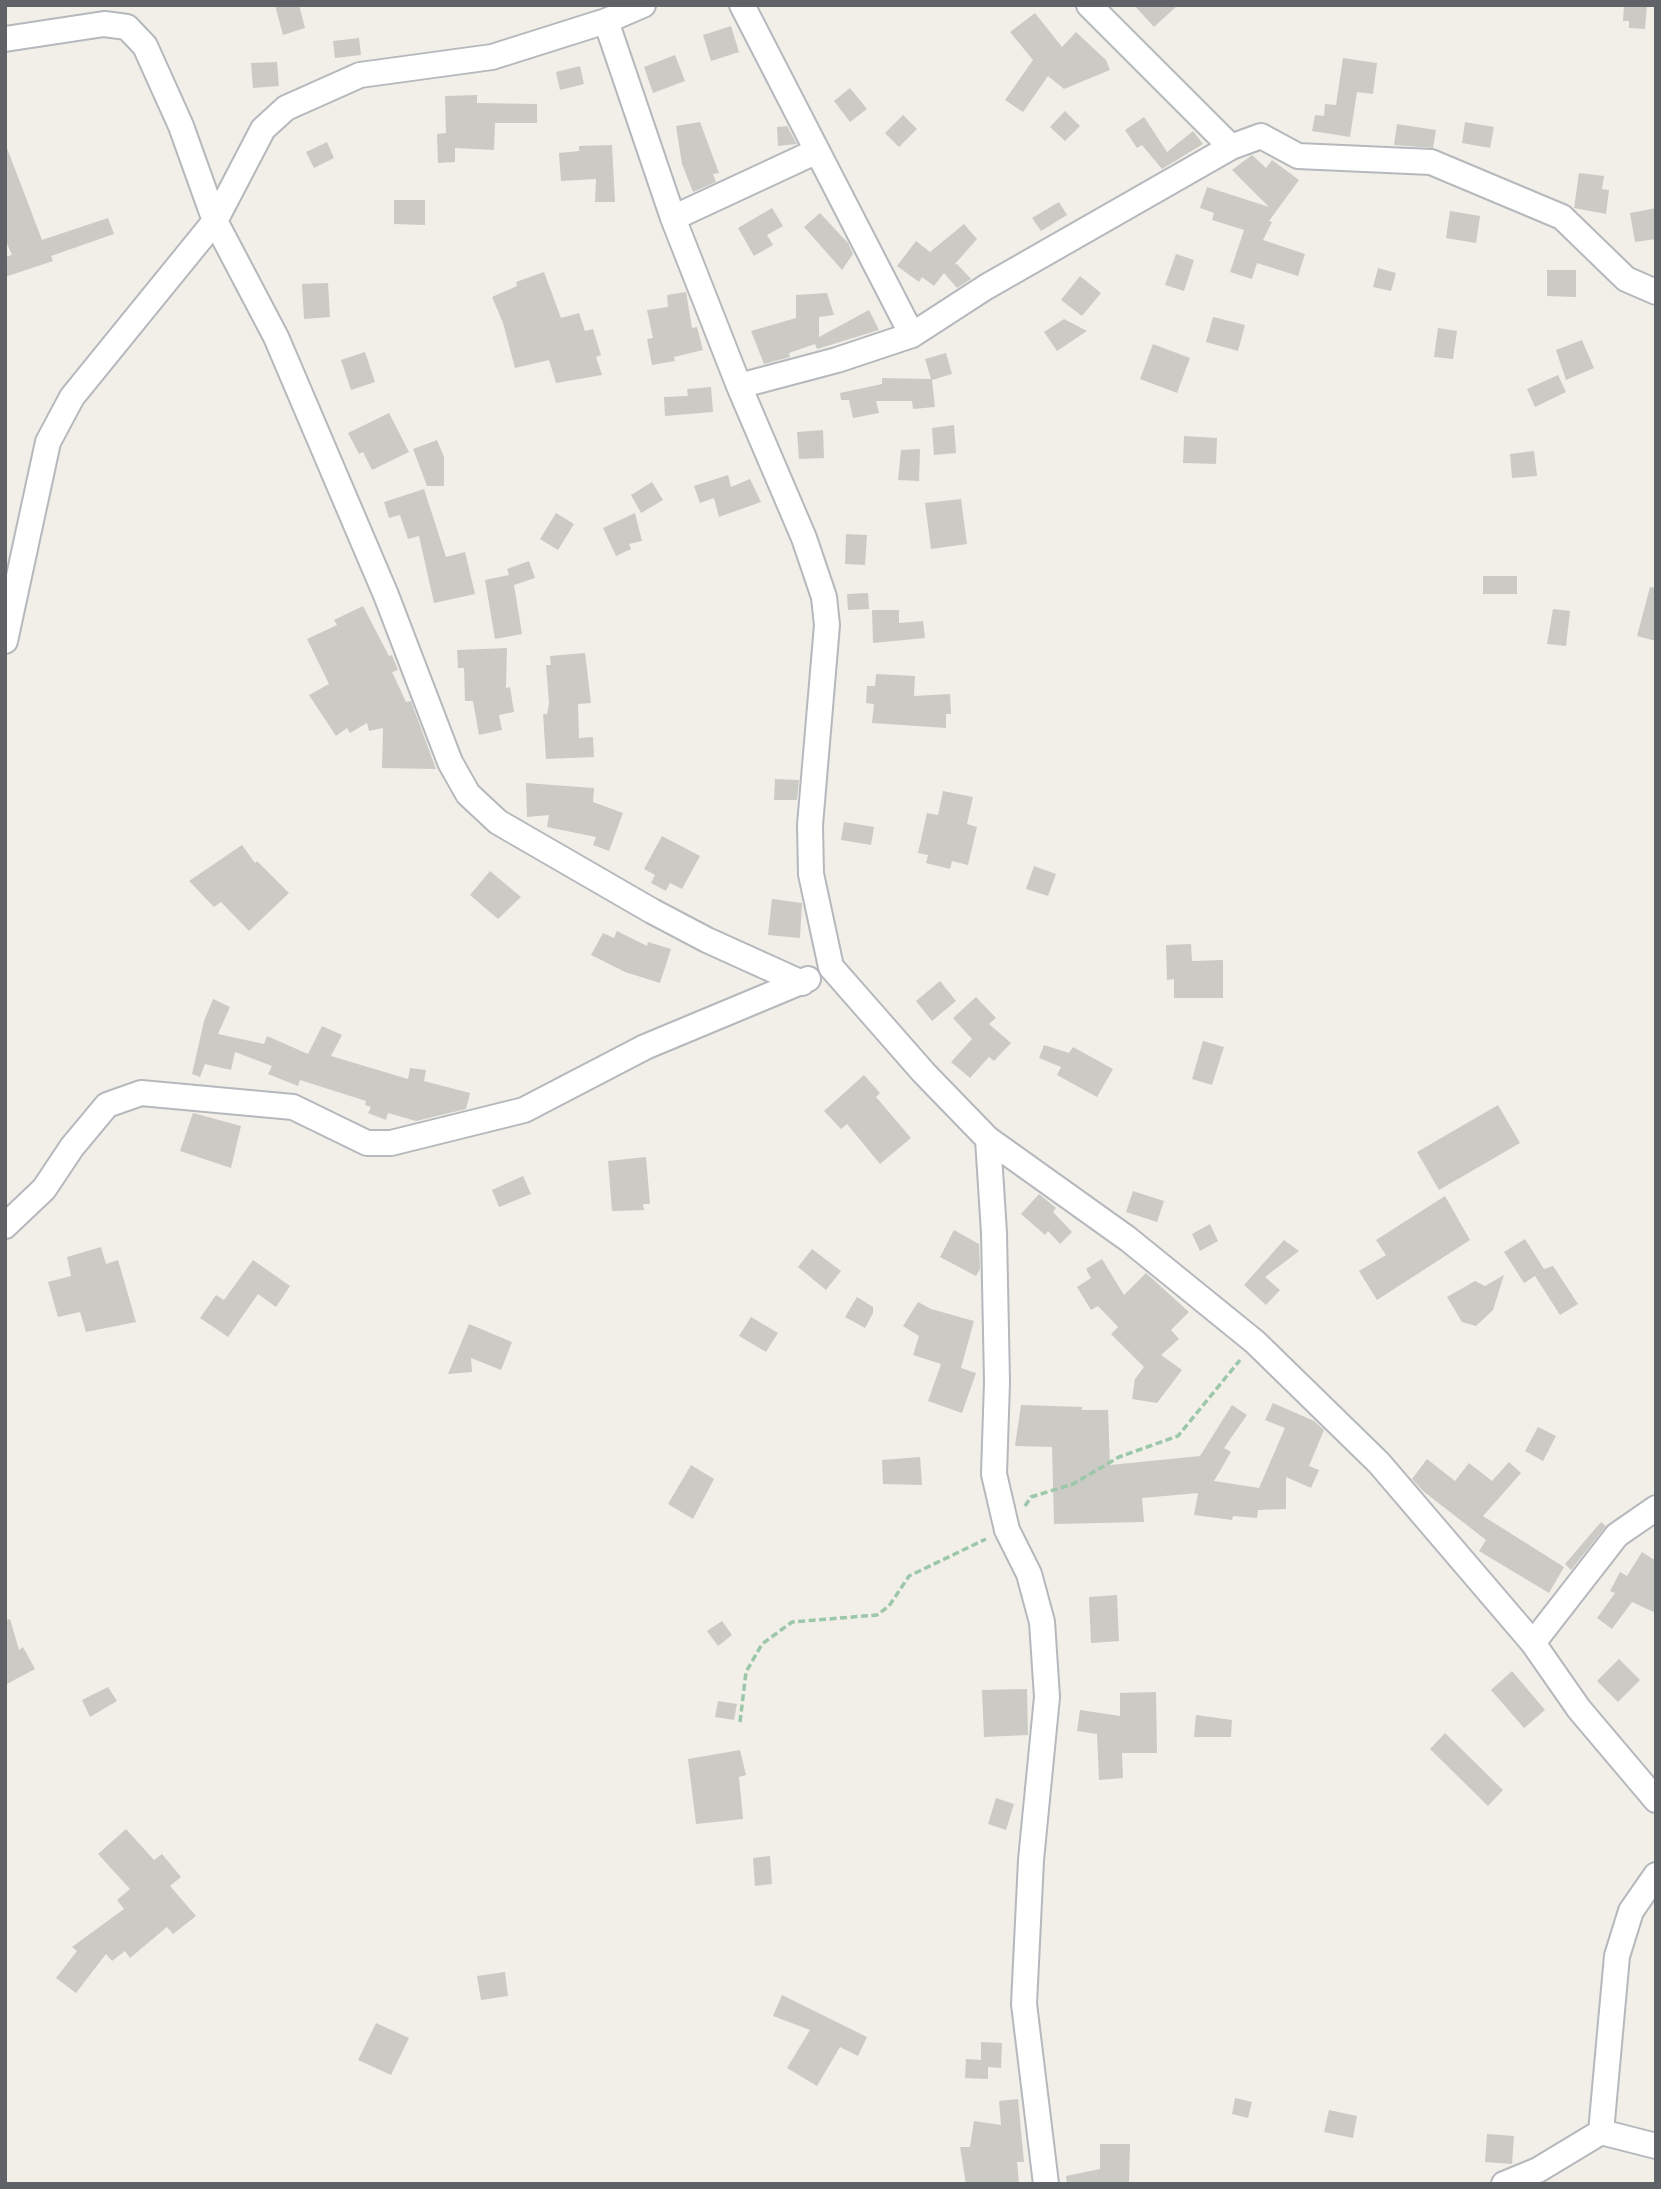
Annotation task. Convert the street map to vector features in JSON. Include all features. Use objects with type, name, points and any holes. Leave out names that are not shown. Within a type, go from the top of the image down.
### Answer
[{"type":"street","points":[[5,641],[48,442],[72,397],[215,221],[264,129],[286,107],[360,75],[492,57],[606,21],[643,5]]},
{"type":"street","points":[[742,5],[912,335]]},
{"type":"street","points":[[1089,5],[1231,147]]},
{"type":"street","points":[[606,21],[673,218],[739,386],[804,538],[824,597],[827,625],[810,825],[811,874],[831,967],[924,1073],[988,1139],[1128,1239],[1255,1342],[1379,1463],[1533,1643],[1578,1709],[1656,1800]]},
{"type":"street","points":[[5,39],[104,24],[127,27],[145,46],[181,126],[215,221],[276,337],[390,607],[450,762],[468,794],[498,822],[640,904],[707,940],[802,982]]},
{"type":"street","points":[[739,386],[836,360],[912,335],[986,287],[1231,147],[1261,136],[1298,156],[1431,162],[1562,217],[1626,279],[1656,292]]},
{"type":"street","points":[[673,218],[817,151]]},
{"type":"street","points":[[5,1226],[44,1189],[72,1147],[107,1105],[141,1093],[293,1107],[368,1143],[390,1143],[524,1110],[645,1047],[751,1000],[802,982],[831,967]]},
{"type":"street","points":[[988,1139],[995,1233],[997,1382],[994,1474],[1007,1530],[1029,1574],[1042,1622],[1047,1697],[1031,1860],[1024,2004],[1046,2184]]},
{"type":"street","points":[[1533,1643],[1616,1535],[1656,1508]]},
{"type":"street","points":[[1601,2132],[1617,1956],[1631,1912],[1656,1875]]},
{"type":"street","points":[[1504,2184],[1538,2170],[1601,2132],[1656,2146]]},
{"type":"path","points":[[740,1722],[746,1672],[762,1644],[792,1622],[877,1615],[889,1606],[909,1576],[1007,1530],[1031,1497],[1073,1484],[1119,1457],[1178,1436],[1255,1342]]},
{"type":"building","points":[[275,5],[299,5],[305,28],[283,35]]},
{"type":"building","points":[[1134,5],[1178,5],[1154,27]]},
{"type":"building","points":[[1624,5],[1647,5],[1645,29],[1629,28],[1629,21],[1623,21]]},
{"type":"building","points":[[1035,13],[1062,47],[1076,32],[1106,60],[1110,70],[1064,89],[1048,76],[1023,112],[1005,100],[1033,60],[1010,32]]},
{"type":"building","points":[[731,26],[739,52],[711,61],[703,35]]},
{"type":"building","points":[[359,38],[361,55],[335,58],[333,41]]},
{"type":"building","points":[[675,55],[685,81],[653,93],[644,67]]},
{"type":"building","points":[[1343,58],[1377,63],[1373,94],[1357,92],[1350,137],[1312,131],[1315,115],[1324,116],[1325,104],[1336,105]]},
{"type":"building","points":[[277,62],[279,86],[253,88],[251,63]]},
{"type":"building","points":[[580,66],[584,84],[560,90],[556,72]]},
{"type":"building","points":[[850,88],[867,109],[850,122],[834,101]]},
{"type":"building","points":[[477,95],[477,103],[537,104],[537,123],[495,123],[494,150],[455,148],[455,162],[438,163],[437,134],[446,133],[445,96]]},
{"type":"building","points":[[1065,111],[1080,126],[1065,141],[1050,127]]},
{"type":"building","points":[[903,115],[917,129],[899,147],[885,133]]},
{"type":"building","points":[[1144,117],[1167,152],[1193,131],[1203,144],[1162,169],[1142,145],[1137,148],[1125,130]]},
{"type":"building","points":[[700,122],[719,173],[713,174],[716,182],[693,192],[682,164],[676,126]]},
{"type":"building","points":[[1465,122],[1494,127],[1490,148],[1462,143]]},
{"type":"building","points":[[1397,124],[1436,130],[1433,148],[1394,145]]},
{"type":"building","points":[[787,126],[797,144],[778,146],[777,127]]},
{"type":"building","points":[[327,142],[334,158],[314,168],[306,152]]},
{"type":"building","points":[[612,145],[615,202],[595,202],[596,179],[561,181],[559,153],[579,151],[579,146]]},
{"type":"building","points":[[7,148],[42,240],[108,218],[114,234],[51,256],[53,261],[5,277],[5,257],[12,255],[5,239]]},
{"type":"building","points":[[1252,155],[1266,168],[1272,160],[1299,180],[1269,221],[1272,222],[1263,240],[1305,254],[1298,276],[1257,263],[1252,279],[1230,272],[1244,230],[1212,220],[1214,213],[1200,208],[1207,187],[1269,207],[1232,170]]},
{"type":"building","points":[[1579,173],[1604,176],[1602,189],[1609,190],[1606,214],[1574,208]]},
{"type":"building","points":[[394,200],[425,200],[425,225],[394,224]]},
{"type":"building","points":[[1059,202],[1067,215],[1041,231],[1032,218]]},
{"type":"building","points":[[772,208],[783,226],[767,235],[773,245],[754,256],[738,228]]},
{"type":"building","points":[[1656,208],[1656,239],[1635,242],[1630,213]]},
{"type":"building","points":[[1450,211],[1480,216],[1476,243],[1446,238]]},
{"type":"building","points":[[820,213],[848,243],[853,254],[842,270],[804,227]]},
{"type":"building","points":[[964,224],[977,239],[954,265],[957,264],[971,279],[957,288],[944,273],[934,286],[922,277],[919,282],[897,266],[916,241],[930,252]]},
{"type":"building","points":[[1176,254],[1194,260],[1184,291],[1165,285]]},
{"type":"building","points":[[1378,268],[1396,273],[1391,291],[1373,287]]},
{"type":"building","points":[[1547,270],[1576,270],[1576,297],[1547,296]]},
{"type":"building","points":[[544,272],[561,318],[579,313],[585,331],[593,329],[601,355],[596,357],[602,375],[556,383],[549,360],[515,368],[503,323],[492,297],[517,286],[516,282]]},
{"type":"building","points":[[1080,276],[1101,293],[1082,316],[1061,300]]},
{"type":"building","points":[[328,283],[330,317],[304,319],[302,284]]},
{"type":"building","points":[[686,292],[692,328],[697,327],[703,350],[674,357],[675,361],[652,365],[647,339],[653,338],[647,310],[668,307],[667,295]]},
{"type":"building","points":[[827,293],[834,315],[819,317],[819,337],[869,310],[879,330],[817,349],[815,344],[789,353],[790,357],[764,364],[751,331],[796,318],[796,295]]},
{"type":"building","points":[[1213,317],[1245,325],[1238,351],[1206,342]]},
{"type":"building","points":[[1064,319],[1087,331],[1057,351],[1044,332]]},
{"type":"building","points":[[1438,328],[1457,331],[1453,359],[1434,357]]},
{"type":"building","points":[[1582,340],[1594,368],[1566,380],[1556,350]]},
{"type":"building","points":[[1153,344],[1190,358],[1177,393],[1140,379]]},
{"type":"building","points":[[365,352],[375,382],[351,390],[341,360]]},
{"type":"building","points":[[946,353],[952,374],[932,380],[935,407],[913,409],[912,401],[876,401],[879,413],[853,418],[849,400],[841,400],[840,393],[882,384],[882,378],[931,379],[925,359]]},
{"type":"building","points":[[1558,375],[1566,392],[1535,407],[1527,389]]},
{"type":"building","points":[[711,387],[713,412],[665,416],[664,397],[688,396],[687,389]]},
{"type":"building","points":[[389,413],[409,452],[372,470],[363,452],[359,454],[348,433]]},
{"type":"building","points":[[954,425],[956,453],[934,455],[932,428]]},
{"type":"building","points":[[823,430],[824,458],[799,459],[797,432]]},
{"type":"building","points":[[1184,436],[1217,438],[1216,464],[1183,463]]},
{"type":"building","points":[[437,440],[444,457],[444,486],[427,486],[413,449]]},
{"type":"building","points":[[920,449],[919,481],[898,480],[901,450]]},
{"type":"building","points":[[1534,451],[1537,476],[1512,478],[1510,454]]},
{"type":"building","points":[[728,475],[731,487],[750,479],[761,502],[719,517],[714,498],[700,503],[694,486]]},
{"type":"building","points":[[652,482],[663,500],[641,513],[631,495]]},
{"type":"building","points":[[424,489],[446,557],[465,552],[475,594],[434,603],[419,536],[408,539],[400,515],[389,518],[384,502]]},
{"type":"building","points":[[961,499],[967,544],[931,549],[925,503]]},
{"type":"building","points":[[556,513],[574,524],[558,550],[540,539]]},
{"type":"building","points":[[635,513],[642,541],[629,544],[631,549],[616,556],[603,528]]},
{"type":"building","points":[[846,534],[867,535],[865,565],[845,564]]},
{"type":"building","points":[[529,561],[535,578],[514,585],[522,634],[495,639],[485,580],[509,575],[507,569]]},
{"type":"building","points":[[1483,576],[1517,576],[1517,594],[1483,594]]},
{"type":"building","points":[[1650,587],[1656,588],[1656,641],[1637,636]]},
{"type":"building","points":[[868,593],[869,609],[848,610],[847,594]]},
{"type":"building","points":[[363,606],[389,656],[392,655],[398,670],[392,672],[406,702],[411,701],[436,769],[382,768],[383,728],[369,731],[367,723],[350,733],[347,728],[336,736],[309,695],[329,684],[307,639],[337,625],[334,620]]},
{"type":"building","points":[[1553,609],[1570,611],[1566,646],[1547,644]]},
{"type":"building","points":[[872,610],[899,610],[899,623],[923,621],[925,638],[873,643]]},
{"type":"building","points":[[507,648],[506,688],[510,687],[514,712],[499,715],[502,730],[479,735],[473,701],[465,701],[464,668],[458,668],[457,650]]},
{"type":"building","points":[[585,653],[591,703],[578,704],[579,738],[593,737],[594,757],[546,759],[543,714],[547,714],[549,703],[546,665],[551,665],[550,656]]},
{"type":"building","points":[[876,674],[915,676],[914,696],[950,694],[951,714],[946,714],[946,728],[872,723],[874,704],[866,703],[867,686],[875,686]]},
{"type":"building","points":[[775,779],[799,780],[797,800],[774,800]]},
{"type":"building","points":[[526,783],[594,788],[593,802],[623,813],[609,851],[593,845],[596,837],[547,827],[549,815],[527,817]]},
{"type":"building","points":[[943,791],[973,797],[967,824],[977,827],[968,865],[952,861],[950,869],[926,863],[928,855],[918,853],[927,813],[938,815]]},
{"type":"building","points":[[844,822],[874,827],[871,845],[841,840]]},
{"type":"building","points":[[662,836],[700,856],[682,889],[670,883],[666,891],[651,883],[655,875],[644,869]]},
{"type":"building","points":[[242,845],[255,863],[257,861],[289,893],[249,931],[221,902],[214,907],[189,881]]},
{"type":"building","points":[[1034,866],[1056,874],[1048,896],[1026,889]]},
{"type":"building","points":[[490,871],[521,897],[498,919],[470,895]]},
{"type":"building","points":[[772,899],[802,903],[800,938],[768,935]]},
{"type":"building","points":[[617,931],[647,946],[648,942],[671,949],[660,983],[625,972],[591,955],[603,933],[614,938]]},
{"type":"building","points":[[1191,944],[1192,961],[1223,960],[1223,998],[1174,998],[1174,979],[1167,980],[1166,945]]},
{"type":"building","points":[[940,981],[956,1001],[932,1021],[916,1001]]},
{"type":"building","points":[[976,997],[996,1018],[989,1024],[1011,1043],[994,1061],[989,1057],[970,1078],[951,1062],[972,1039],[953,1018]]},
{"type":"building","points":[[213,999],[230,1007],[218,1034],[264,1044],[267,1036],[308,1054],[322,1026],[342,1035],[331,1056],[408,1079],[410,1068],[426,1070],[424,1081],[470,1093],[466,1109],[416,1121],[388,1113],[386,1120],[368,1113],[371,1107],[365,1105],[366,1101],[300,1080],[298,1086],[268,1074],[272,1066],[235,1052],[231,1070],[205,1064],[200,1077],[192,1074],[204,1021]]},
{"type":"building","points":[[1203,1041],[1224,1047],[1212,1085],[1192,1079]]},
{"type":"building","points":[[1044,1045],[1069,1053],[1073,1047],[1113,1069],[1097,1097],[1057,1075],[1061,1067],[1039,1058]]},
{"type":"building","points":[[864,1075],[880,1093],[876,1097],[911,1138],[880,1164],[847,1124],[841,1129],[824,1111]]},
{"type":"building","points":[[1498,1105],[1520,1143],[1439,1190],[1417,1152]]},
{"type":"building","points":[[193,1113],[241,1126],[231,1168],[180,1151]]},
{"type":"building","points":[[646,1157],[650,1204],[643,1204],[644,1210],[612,1211],[608,1161]]},
{"type":"building","points":[[523,1176],[531,1194],[499,1207],[492,1190]]},
{"type":"building","points":[[1133,1191],[1164,1201],[1157,1222],[1126,1212]]},
{"type":"building","points":[[1039,1194],[1056,1208],[1053,1212],[1072,1232],[1060,1244],[1048,1231],[1045,1235],[1021,1214]]},
{"type":"building","points":[[1445,1196],[1470,1240],[1377,1300],[1359,1271],[1386,1255],[1376,1240]]},
{"type":"building","points":[[1210,1224],[1218,1241],[1200,1251],[1192,1234]]},
{"type":"building","points":[[954,1230],[979,1244],[980,1269],[976,1276],[940,1257]]},
{"type":"building","points":[[1525,1239],[1544,1269],[1553,1266],[1578,1304],[1560,1315],[1535,1276],[1524,1283],[1504,1252]]},
{"type":"building","points":[[1284,1240],[1299,1251],[1265,1277],[1280,1290],[1266,1305],[1244,1285]]},
{"type":"building","points":[[101,1247],[106,1264],[118,1260],[136,1322],[86,1332],[80,1312],[58,1317],[48,1282],[71,1276],[67,1257]]},
{"type":"building","points":[[812,1249],[841,1271],[826,1290],[798,1267]]},
{"type":"building","points":[[1102,1259],[1124,1295],[1146,1273],[1189,1312],[1171,1330],[1179,1339],[1161,1355],[1182,1370],[1157,1403],[1132,1399],[1135,1379],[1144,1367],[1111,1334],[1118,1327],[1098,1306],[1091,1310],[1077,1287],[1091,1278],[1086,1269]]},
{"type":"building","points":[[253,1260],[290,1286],[276,1307],[258,1294],[228,1337],[200,1318],[216,1295],[224,1300]]},
{"type":"building","points":[[1504,1275],[1493,1310],[1476,1326],[1462,1322],[1447,1297],[1475,1281],[1485,1286]]},
{"type":"building","points":[[857,1297],[873,1307],[873,1313],[865,1328],[845,1317]]},
{"type":"building","points":[[918,1302],[931,1309],[974,1321],[961,1368],[976,1373],[962,1413],[928,1401],[941,1364],[913,1355],[919,1336],[903,1326]]},
{"type":"building","points":[[751,1317],[778,1333],[766,1352],[739,1336]]},
{"type":"building","points":[[469,1324],[512,1342],[501,1370],[471,1358],[472,1372],[448,1374]]},
{"type":"building","points":[[1273,1403],[1314,1421],[1324,1430],[1309,1466],[1319,1470],[1311,1488],[1286,1477],[1286,1509],[1258,1510],[1257,1518],[1233,1516],[1232,1520],[1194,1515],[1198,1493],[1142,1498],[1144,1522],[1054,1524],[1052,1447],[1015,1446],[1021,1405],[1082,1407],[1082,1410],[1108,1410],[1110,1465],[1200,1456],[1232,1405],[1247,1415],[1224,1448],[1231,1452],[1214,1481],[1259,1488],[1285,1428],[1265,1420]]},
{"type":"building","points":[[1538,1427],[1556,1436],[1543,1461],[1525,1451]]},
{"type":"building","points":[[920,1457],[922,1485],[883,1484],[882,1460]]},
{"type":"building","points":[[1427,1459],[1455,1481],[1469,1463],[1492,1481],[1509,1462],[1521,1473],[1483,1516],[1564,1567],[1549,1593],[1479,1551],[1486,1540],[1423,1491],[1412,1479]]},
{"type":"building","points":[[691,1465],[714,1479],[693,1519],[668,1504]]},
{"type":"building","points":[[1601,1522],[1606,1526],[1571,1570],[1565,1564]]},
{"type":"building","points":[[1642,1552],[1656,1561],[1656,1613],[1632,1602],[1612,1629],[1597,1618],[1615,1593],[1610,1591],[1620,1572],[1627,1576]]},
{"type":"building","points":[[1117,1595],[1119,1641],[1091,1643],[1089,1597]]},
{"type":"building","points":[[10,1619],[19,1650],[23,1647],[35,1669],[5,1685],[5,1620]]},
{"type":"building","points":[[722,1621],[732,1635],[718,1646],[707,1631]]},
{"type":"building","points":[[1619,1659],[1640,1680],[1618,1702],[1597,1681]]},
{"type":"building","points":[[1512,1671],[1545,1710],[1524,1728],[1491,1690]]},
{"type":"building","points":[[108,1687],[117,1701],[90,1717],[82,1700]]},
{"type":"building","points":[[1027,1689],[1028,1735],[984,1737],[982,1690]]},
{"type":"building","points":[[1156,1692],[1157,1753],[1122,1753],[1123,1778],[1099,1780],[1097,1734],[1077,1731],[1080,1710],[1120,1716],[1120,1693]]},
{"type":"building","points":[[718,1701],[737,1704],[734,1720],[715,1717]]},
{"type":"building","points":[[1196,1715],[1232,1720],[1231,1737],[1194,1737]]},
{"type":"building","points":[[1445,1733],[1503,1790],[1488,1806],[1430,1749]]},
{"type":"building","points":[[740,1750],[746,1775],[739,1777],[743,1819],[696,1824],[688,1759]]},
{"type":"building","points":[[996,1798],[1014,1804],[1006,1830],[988,1824]]},
{"type":"building","points":[[126,1829],[154,1860],[162,1854],[181,1877],[170,1886],[196,1916],[173,1934],[167,1927],[130,1958],[125,1951],[112,1961],[106,1954],[76,1993],[56,1978],[77,1951],[72,1947],[124,1909],[117,1900],[130,1889],[98,1854]]},
{"type":"building","points":[[770,1856],[772,1884],[755,1886],[753,1858]]},
{"type":"building","points":[[505,1972],[508,1996],[481,2000],[477,1976]]},
{"type":"building","points":[[782,1995],[867,2037],[858,2056],[840,2047],[817,2086],[787,2068],[810,2030],[773,2016]]},
{"type":"building","points":[[376,2023],[409,2038],[391,2075],[358,2060]]},
{"type":"building","points":[[981,2042],[1002,2043],[1001,2068],[988,2067],[988,2079],[965,2078],[966,2059],[981,2060]]},
{"type":"building","points":[[1235,2098],[1252,2102],[1248,2118],[1232,2114]]},
{"type":"building","points":[[1018,2099],[1024,2162],[1017,2162],[1019,2184],[966,2184],[960,2147],[970,2147],[974,2121],[1001,2125],[999,2101]]},
{"type":"building","points":[[1329,2110],[1357,2116],[1353,2138],[1324,2132]]},
{"type":"building","points":[[1487,2134],[1514,2136],[1512,2164],[1485,2162]]},
{"type":"building","points":[[1100,2144],[1130,2144],[1129,2184],[1067,2184],[1066,2176],[1100,2169]]}]
